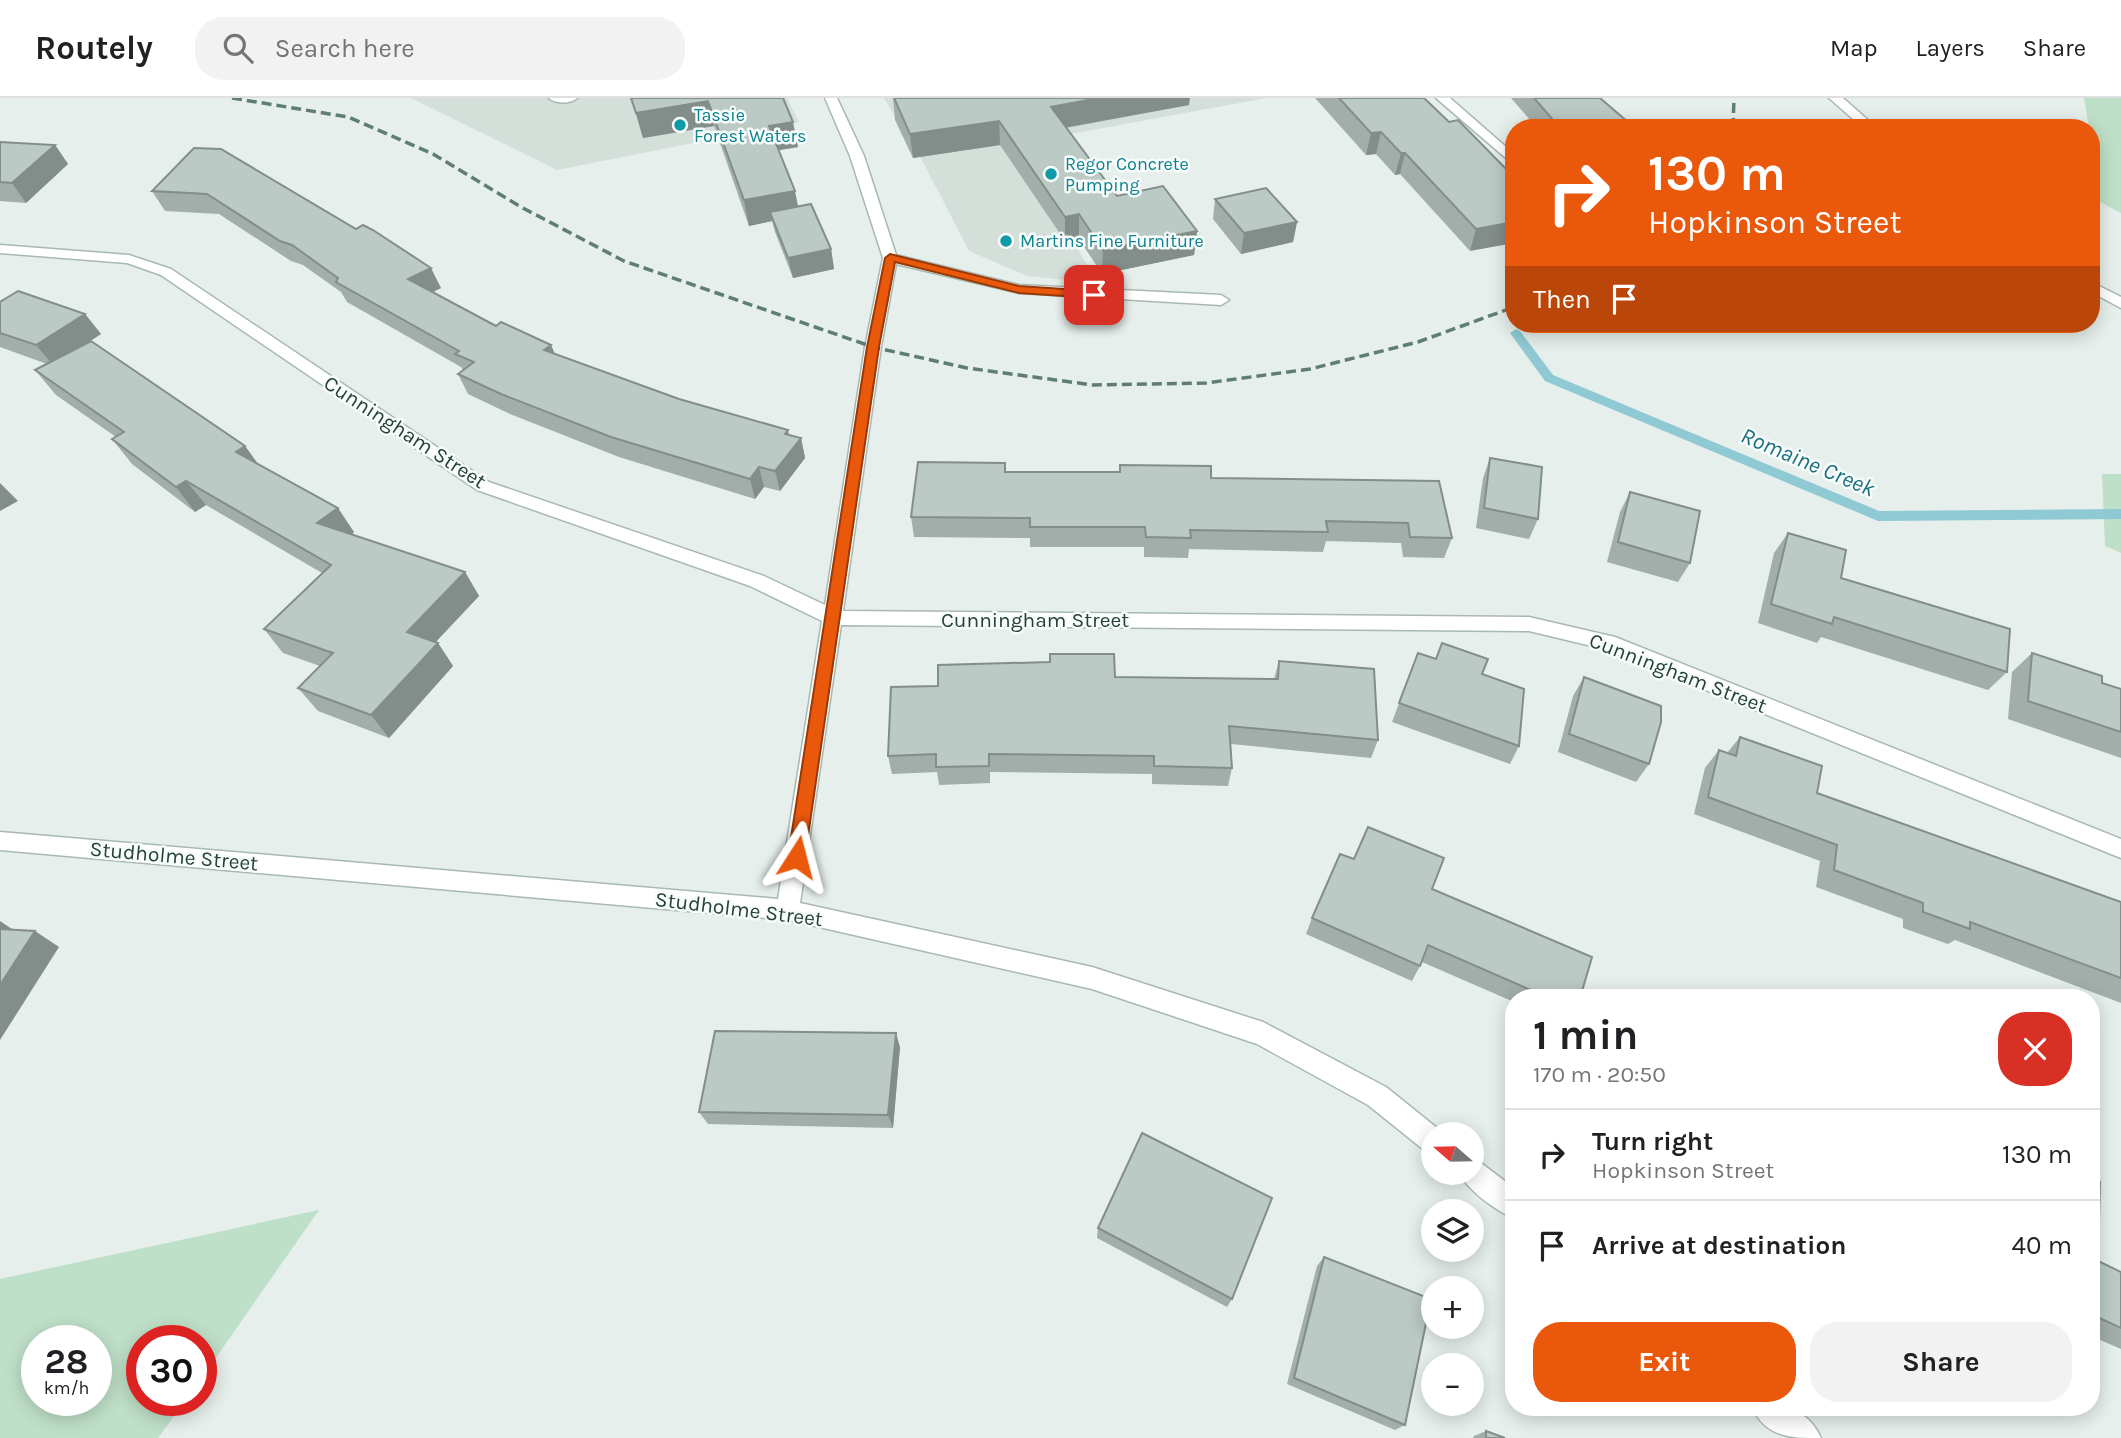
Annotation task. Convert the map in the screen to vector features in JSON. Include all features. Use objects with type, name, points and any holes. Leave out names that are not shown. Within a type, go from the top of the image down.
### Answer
[{"type":"street","points":[[555,98],[570,98]]},
{"type":"street","points":[[788,910],[873,347],[890,258],[857,156],[831,98]]},
{"type":"street","points":[[1442,98],[1505,153]]},
{"type":"street","points":[[1835,98],[1860,119]]},
{"type":"street","name":"Cunningham Street","points":[[0,249],[129,259],[166,272],[483,486],[757,581],[834,618],[1529,624],[1608,642],[2121,849]]},
{"type":"street","points":[[890,258],[1019,289],[1221,300]]},
{"type":"street","points":[[2100,291],[2121,303]]},
{"type":"street","name":"Studholme Street","points":[[0,841],[788,910],[1092,978],[1263,1034],[1377,1096],[1421,1131]]},
{"type":"street","points":[[1484,1181],[1505,1198]]},
{"type":"street","points":[[1778,1416],[1806,1438]]},
{"type":"shaded area","points":[[411,98],[787,98],[799,122],[557,170]]},
{"type":"shaded area","points":[[884,98],[1266,98],[1060,136],[1060,217],[1097,283],[1027,276],[969,251],[923,162]]},
{"type":"green space","points":[[2084,98],[2121,98],[2121,213],[2100,202],[2100,119],[2088,119]]},
{"type":"green space","points":[[2102,474],[2121,474],[2121,553],[2105,546]]},
{"type":"green space","points":[[319,1210],[217,1356],[217,1325],[126,1325],[126,1416],[174,1416],[158,1438],[0,1438],[0,1279]]},
{"type":"building","points":[[631,98],[783,98],[793,122],[769,126],[795,191],[744,200],[708,101],[636,113]]},
{"type":"building","points":[[894,98],[1099,98],[1051,107],[1117,196],[1163,186],[1197,231],[1103,250],[1079,214],[1065,217],[999,121],[910,134]]},
{"type":"building","points":[[1339,98],[1424,98],[1449,122],[1458,120],[1505,168],[1505,224],[1476,229],[1405,153],[1401,153],[1381,132],[1371,133]]},
{"type":"building","points":[[1534,98],[1600,98],[1624,119],[1552,119]]},
{"type":"building","points":[[0,142],[55,145],[12,183],[0,182]]},
{"type":"building","points":[[194,148],[221,149],[356,229],[363,225],[373,230],[431,268],[408,279],[496,326],[501,322],[551,345],[544,350],[679,399],[788,430],[785,434],[801,438],[775,471],[759,467],[750,479],[611,437],[501,394],[458,374],[474,362],[455,354],[459,351],[336,282],[338,278],[292,245],[280,241],[207,194],[152,191]]},
{"type":"building","points":[[1266,188],[1297,222],[1244,233],[1215,199]]},
{"type":"building","points":[[811,204],[831,249],[788,258],[770,212]]},
{"type":"building","points":[[18,291],[85,314],[36,345],[0,333],[0,302]]},
{"type":"building","points":[[91,341],[245,446],[236,452],[338,508],[317,523],[465,572],[407,632],[438,643],[371,715],[298,688],[333,653],[264,629],[331,565],[186,481],[176,487],[112,439],[124,432],[35,370]]},
{"type":"building","points":[[1490,458],[1542,467],[1538,519],[1484,508]]},
{"type":"building","points":[[918,462],[1005,463],[1005,472],[1120,472],[1120,465],[1211,466],[1211,478],[1439,481],[1452,538],[1410,537],[1408,523],[1326,521],[1328,532],[1190,530],[1191,538],[1146,537],[1145,527],[1030,527],[1030,518],[911,517]]},
{"type":"building","points":[[1630,492],[1700,511],[1690,563],[1618,542]]},
{"type":"building","points":[[1788,533],[1846,550],[1841,578],[2010,629],[2007,672],[1834,617],[1832,624],[1771,604]]},
{"type":"building","points":[[1442,643],[1488,659],[1482,674],[1524,689],[1519,746],[1399,703],[1418,653],[1436,659]]},
{"type":"building","points":[[2032,653],[2102,676],[2102,683],[2121,689],[2121,732],[2028,701]]},
{"type":"building","points":[[1050,654],[1114,654],[1115,677],[1278,679],[1279,661],[1374,669],[1378,740],[1229,726],[1232,768],[1154,766],[1154,756],[989,754],[989,766],[936,767],[936,754],[888,756],[891,687],[938,686],[938,665],[1050,662]]},
{"type":"building","points":[[1584,677],[1661,706],[1661,722],[1649,764],[1569,734]]},
{"type":"building","points":[[1740,737],[1822,766],[1817,793],[2121,902],[2121,978],[1970,922],[1970,929],[1923,912],[1923,903],[1834,870],[1837,845],[1708,797],[1719,750],[1736,756]]},
{"type":"building","points":[[1368,827],[1444,858],[1432,889],[1592,957],[1583,989],[1528,989],[1428,945],[1420,966],[1312,918],[1340,854],[1354,859]]},
{"type":"building","points":[[0,929],[35,931],[0,985]]},
{"type":"building","points":[[715,1031],[896,1033],[888,1115],[699,1112]]},
{"type":"building","points":[[1142,1133],[1272,1198],[1232,1299],[1098,1228]]},
{"type":"building","points":[[1324,1257],[1421,1295],[1423,1339],[1405,1425],[1294,1378]]},
{"type":"building","points":[[2100,1262],[2121,1272],[2121,1328],[2100,1318]]},
{"type":"building","points":[[1486,1431],[1505,1438],[1486,1438]]},
{"type":"waterway","name":"Romaine Creek","points":[[1516,333],[1549,378],[1878,516],[2121,514]]},
{"type":"railway","points":[[232,98],[348,117],[433,154],[521,207],[624,261],[873,347],[967,368],[1093,385],[1206,383],[1310,369],[1418,342],[1505,310]]},
{"type":"railway","points":[[1733,119],[1734,98]]},
{"type":"place","name":"Tassie Forest Waters","points":[[680,125]]},
{"type":"place","name":"Regor Concrete Pumping","points":[[1051,174]]},
{"type":"place","name":"Martins Fine Furniture","points":[[1006,241]]},
{"type":"route","points":[[797,857],[873,347],[890,258],[1019,289],[1094,295]]}]
